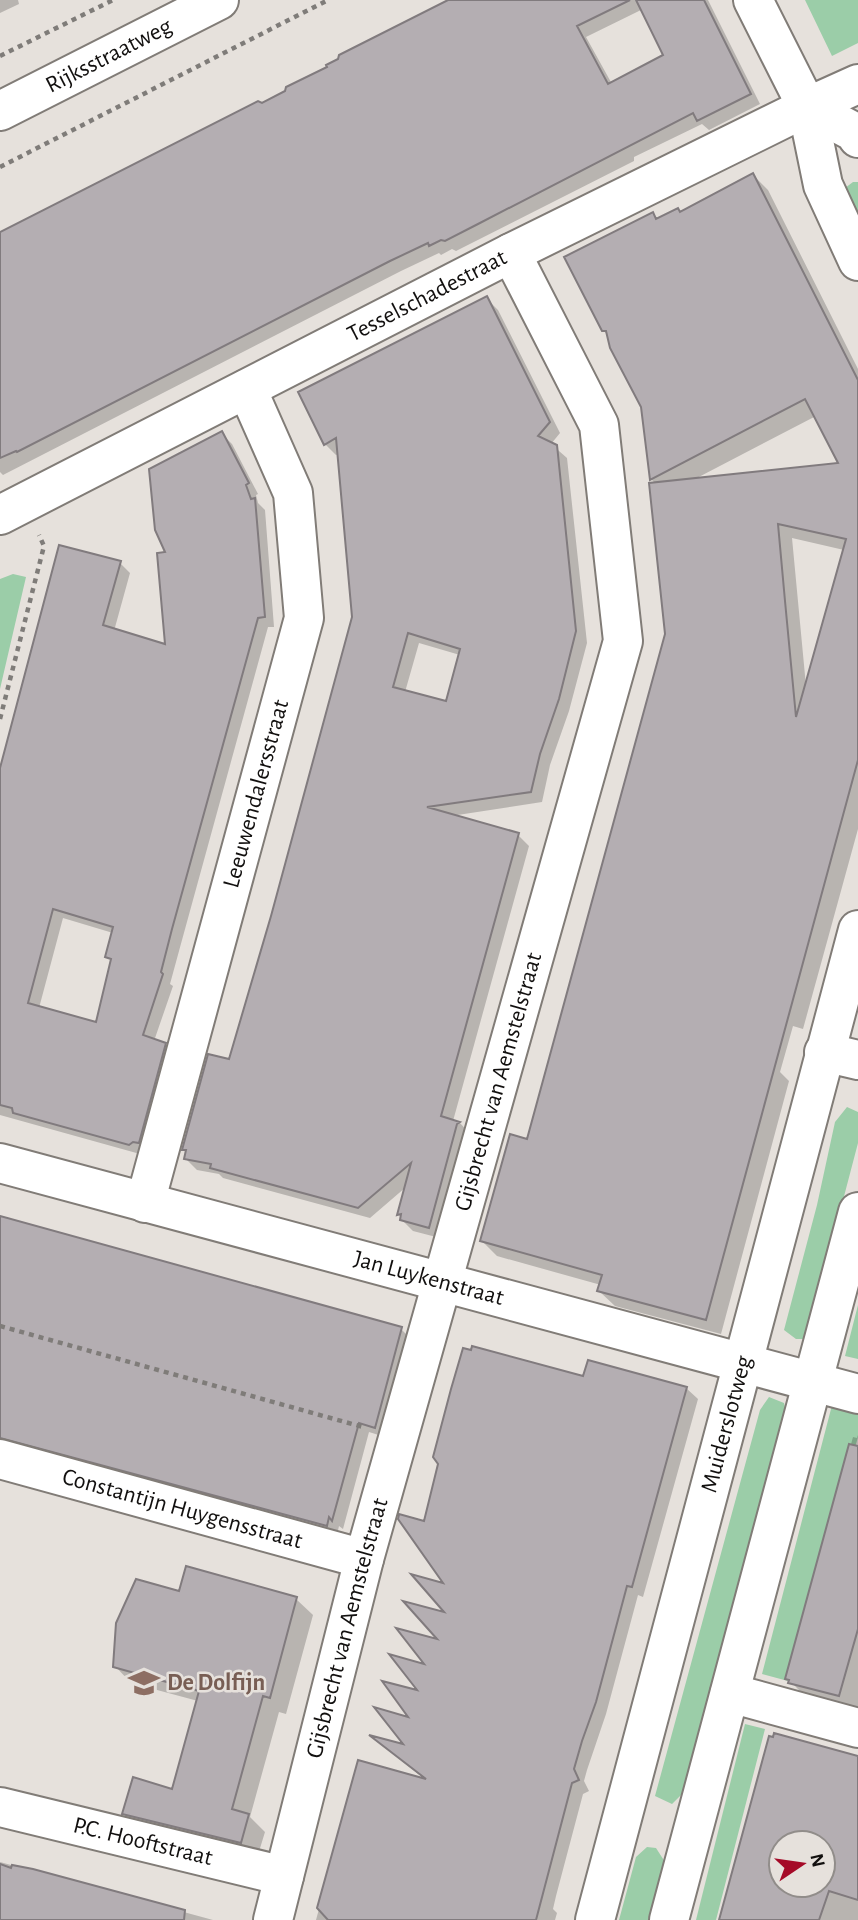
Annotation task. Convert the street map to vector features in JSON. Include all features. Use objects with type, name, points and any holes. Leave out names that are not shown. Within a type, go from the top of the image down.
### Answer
[{"type":"street","name":"Rijksstraatweg","points":[[0,111],[219,0]]},
{"type":"street","points":[[753,0],[807,107],[823,185],[858,261]]},
{"type":"street","name":"Tesselschadestraat","points":[[12,509],[511,253],[858,84]]},
{"type":"street","points":[[807,107],[854,132],[858,138]]},
{"type":"street","name":"Gijsbrecht van Aemstelstraat","points":[[273,1920],[364,1559],[623,641],[599,425],[511,253]]},
{"type":"street","name":"Leeuwendalersstraat","points":[[145,1203],[304,618],[293,494],[247,389]]},
{"type":"street","name":"Muiderslotweg","points":[[595,1920],[743,1364],[841,1056],[858,930]]},
{"type":"street","name":"Jan Luykenstraat","points":[[0,1163],[858,1394]]},
{"type":"street","points":[[669,1920],[858,1212]]},
{"type":"street","name":"Constantijn Huygensstraat","points":[[0,1459],[364,1559]]},
{"type":"street","points":[[730,1693],[858,1728]]},
{"type":"street","name":"P.C. Hooftstraat","points":[[0,1807],[284,1876]]},
{"type":"path","points":[[0,56],[113,0]]},
{"type":"path","points":[[0,167],[328,0]]},
{"type":"path","points":[[0,719],[44,546],[12,509]]},
{"type":"path","points":[[0,1326],[399,1437]]},
{"type":"green space","points":[[805,0],[858,0],[858,43],[832,56]]},
{"type":"green space","points":[[858,182],[858,220],[845,188]]},
{"type":"green space","points":[[13,574],[26,577],[0,689],[0,579]]},
{"type":"green space","points":[[847,1107],[858,1112],[858,1143],[810,1326],[805,1339],[796,1339],[784,1330],[817,1205],[835,1122]]},
{"type":"green space","points":[[858,1305],[858,1359],[845,1356]]},
{"type":"green space","points":[[837,1386],[858,1392],[858,1437],[788,1681],[762,1674]]},
{"type":"green space","points":[[769,1397],[784,1403],[786,1412],[683,1793],[672,1804],[655,1796],[760,1410]]},
{"type":"green space","points":[[745,1724],[765,1729],[716,1920],[696,1920]]},
{"type":"green space","points":[[647,1847],[656,1848],[665,1862],[648,1920],[619,1920],[636,1857]]},
{"type":"building","points":[[448,0],[630,0],[577,26],[608,84],[663,55],[636,0],[704,0],[751,94],[697,121],[693,113],[445,241],[441,240],[429,246],[428,243],[390,261],[17,452],[0,458],[0,232],[258,101],[262,103],[285,91],[286,87],[327,67],[326,65],[338,59],[339,55]]},
{"type":"building","points":[[753,173],[858,380],[858,760],[706,1320],[597,1291],[602,1275],[480,1241],[510,1134],[527,1139],[665,634],[649,483],[838,463],[805,399],[650,480],[641,407],[610,348],[606,331],[602,331],[564,257],[653,212],[656,219],[678,208],[680,212]],"holes":[[[778,524],[846,539],[796,717]]]},
{"type":"building","points":[[487,296],[550,422],[538,436],[557,445],[576,631],[531,792],[427,807],[519,833],[441,1116],[460,1122],[457,1124],[429,1228],[400,1220],[401,1214],[397,1215],[411,1163],[358,1208],[210,1168],[211,1164],[184,1159],[186,1150],[182,1150],[208,1054],[229,1059],[271,916],[352,617],[336,438],[324,445],[298,392]],"holes":[[[408,633],[460,649],[446,701],[393,687]]]},
{"type":"building","points":[[222,431],[249,483],[246,485],[251,499],[255,498],[265,617],[258,618],[172,929],[161,972],[163,974],[143,1035],[166,1043],[139,1143],[133,1142],[129,1145],[13,1113],[12,1108],[0,1105],[0,768],[59,545],[121,561],[103,625],[165,644],[157,553],[165,552],[155,530],[149,469]],"holes":[[[53,909],[113,927],[105,957],[111,959],[96,1022],[28,1003]]]},
{"type":"building","points":[[0,1216],[402,1327],[375,1428],[359,1423],[332,1521],[329,1517],[327,1526],[0,1438]]},
{"type":"building","points":[[472,1346],[583,1376],[588,1360],[687,1387],[632,1587],[627,1586],[596,1702],[574,1769],[579,1780],[572,1783],[536,1920],[328,1920],[317,1908],[358,1760],[426,1779],[369,1735],[403,1744],[374,1707],[408,1717],[382,1681],[417,1690],[389,1654],[424,1664],[396,1628],[437,1639],[403,1601],[444,1612],[411,1574],[443,1583],[398,1519],[399,1514],[424,1521],[438,1464],[433,1457],[451,1389],[463,1348],[471,1350]]},
{"type":"building","points":[[849,1444],[858,1446],[858,1629],[839,1696],[788,1683],[789,1680],[785,1679]]},
{"type":"building","points":[[186,1566],[297,1597],[270,1698],[263,1696],[232,1809],[249,1814],[241,1843],[122,1814],[133,1777],[172,1789],[199,1691],[113,1667],[116,1623],[136,1579],[179,1591]]},
{"type":"building","points":[[774,1733],[858,1756],[858,1900],[837,1893],[837,1829],[767,1829],[767,1899],[826,1899],[819,1920],[719,1920],[769,1736],[773,1737]]},
{"type":"building","points":[[0,1864],[11,1868],[12,1865],[33,1869],[185,1910],[184,1920],[0,1920]]},
{"type":"place","name":"De Dolfijn","points":[[144,1683]]}]
